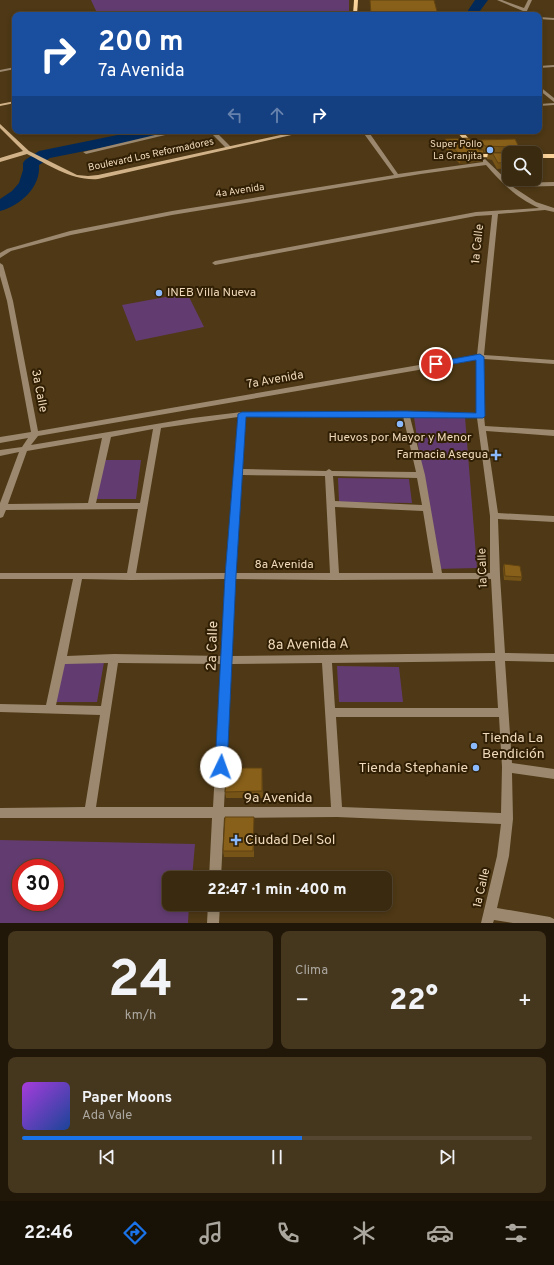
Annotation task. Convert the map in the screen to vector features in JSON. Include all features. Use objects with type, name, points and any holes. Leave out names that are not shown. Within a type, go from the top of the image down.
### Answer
[{"type":"main road","points":[[355,12],[356,0]]},
{"type":"main road","points":[[0,105],[12,103]]},
{"type":"main road","name":"Boulevard Los Reformadores","points":[[0,125],[28,152],[76,176],[93,178],[292,134]]},
{"type":"main road","points":[[462,134],[481,156],[502,156]]},
{"type":"main road","points":[[0,160],[28,152]]},
{"type":"main road","points":[[542,156],[554,156]]},
{"type":"street","points":[[498,0],[525,10],[530,0]]},
{"type":"street","points":[[542,18],[554,19]]},
{"type":"street","points":[[542,67],[554,66]]},
{"type":"street","points":[[0,71],[12,69]]},
{"type":"street","points":[[542,90],[554,101]]},
{"type":"street","points":[[542,105],[554,104]]},
{"type":"street","points":[[86,152],[166,134]]},
{"type":"street","points":[[215,134],[229,148]]},
{"type":"street","points":[[367,134],[397,176]]},
{"type":"street","points":[[481,156],[502,178]]},
{"type":"street","name":"4a Avenida","points":[[0,256],[9,250],[78,231],[172,213],[397,176],[487,163]]},
{"type":"street","points":[[542,184],[554,184]]},
{"type":"street","points":[[510,186],[523,197],[543,208]]},
{"type":"street","points":[[214,263],[476,214],[543,208],[554,210]]},
{"type":"street","name":"1a Calle","points":[[488,918],[502,856],[508,819],[507,767],[495,576],[494,516],[480,416],[480,357],[495,212]]},
{"type":"street","name":"3a Calle","points":[[0,265],[10,301],[35,434]]},
{"type":"street","name":"7a Avenida","points":[[0,440],[480,357],[554,362]]},
{"type":"street","points":[[0,453],[192,420],[242,414],[406,414],[480,416]]},
{"type":"street","name":"2a Calle","points":[[215,871],[230,576],[242,414]]},
{"type":"street","points":[[406,414],[421,475],[425,508],[438,576]]},
{"type":"street","points":[[131,577],[157,426]]},
{"type":"street","points":[[482,428],[554,433]]},
{"type":"street","points":[[35,434],[24,448],[1,510],[91,506],[143,506]]},
{"type":"street","points":[[91,506],[107,435]]},
{"type":"street","points":[[238,472],[330,472],[421,475]]},
{"type":"street","points":[[330,472],[335,577]]},
{"type":"street","points":[[331,504],[425,508]]},
{"type":"street","points":[[494,516],[554,519]]},
{"type":"street","name":"8a Avenida","points":[[0,576],[495,576]]},
{"type":"street","points":[[50,708],[78,577]]},
{"type":"street","name":"8a Avenida A","points":[[61,660],[114,658],[227,660],[501,656],[554,658]]},
{"type":"street","points":[[90,813],[114,658]]},
{"type":"street","points":[[328,659],[337,812]]},
{"type":"street","points":[[0,708],[50,708],[105,711]]},
{"type":"street","points":[[332,712],[503,713]]},
{"type":"street","points":[[507,767],[554,774]]},
{"type":"street","name":"9a Avenida","points":[[0,813],[337,812],[508,819]]},
{"type":"street","points":[[213,923],[214,911]]},
{"type":"street","points":[[488,918],[550,923]]},
{"type":"shaded area","points":[[91,0],[349,0],[349,12],[97,12]]},
{"type":"shaded area","points":[[187,293],[204,327],[136,341],[122,305]]},
{"type":"shaded area","points":[[414,417],[465,417],[477,568],[436,569]]},
{"type":"shaded area","points":[[101,460],[141,460],[136,499],[94,499]]},
{"type":"shaded area","points":[[338,478],[409,479],[412,503],[339,502]]},
{"type":"shaded area","points":[[56,662],[104,662],[97,702],[48,702]]},
{"type":"shaded area","points":[[337,666],[399,667],[403,702],[339,702]]},
{"type":"shaded area","points":[[0,840],[195,844],[193,871],[162,871],[162,911],[189,911],[188,923],[0,923]]},
{"type":"building","points":[[370,0],[434,0],[437,12],[371,12]]},
{"type":"building","points":[[469,138],[479,150],[484,150],[483,153],[461,156],[445,139]]},
{"type":"building","points":[[515,139],[518,146],[485,146],[479,140]]},
{"type":"building","points":[[488,153],[502,153],[502,163],[498,163],[493,154]]},
{"type":"building","points":[[504,564],[520,566],[522,577],[505,576]]},
{"type":"building","points":[[227,768],[262,768],[262,791],[225,792]]},
{"type":"building","name":"Ciudad Del Sol","points":[[225,817],[254,817],[253,851],[223,851]]},
{"type":"waterway","points":[[473,12],[482,0]]},
{"type":"waterway","points":[[0,206],[13,199],[23,189],[30,177],[32,170],[31,163],[45,154],[145,134]]},
{"type":"place","name":"Super Pollo La Granjita","points":[[490,150]]},
{"type":"place","name":"INEB Villa Nueva","points":[[159,293]]},
{"type":"place","name":"Huevos por Mayor y Menor","points":[[400,424]]},
{"type":"place","name":"Farmacia Asegua","points":[[496,455]]},
{"type":"place","name":"Tienda La Bendición","points":[[474,746]]},
{"type":"place","name":"Tienda Stephanie","points":[[476,768]]},
{"type":"place","name":"Ciudad Del Sol","points":[[236,840]]},
{"type":"route","points":[[221,767],[230,576],[242,414],[406,414],[480,416],[480,357],[436,364]]}]
